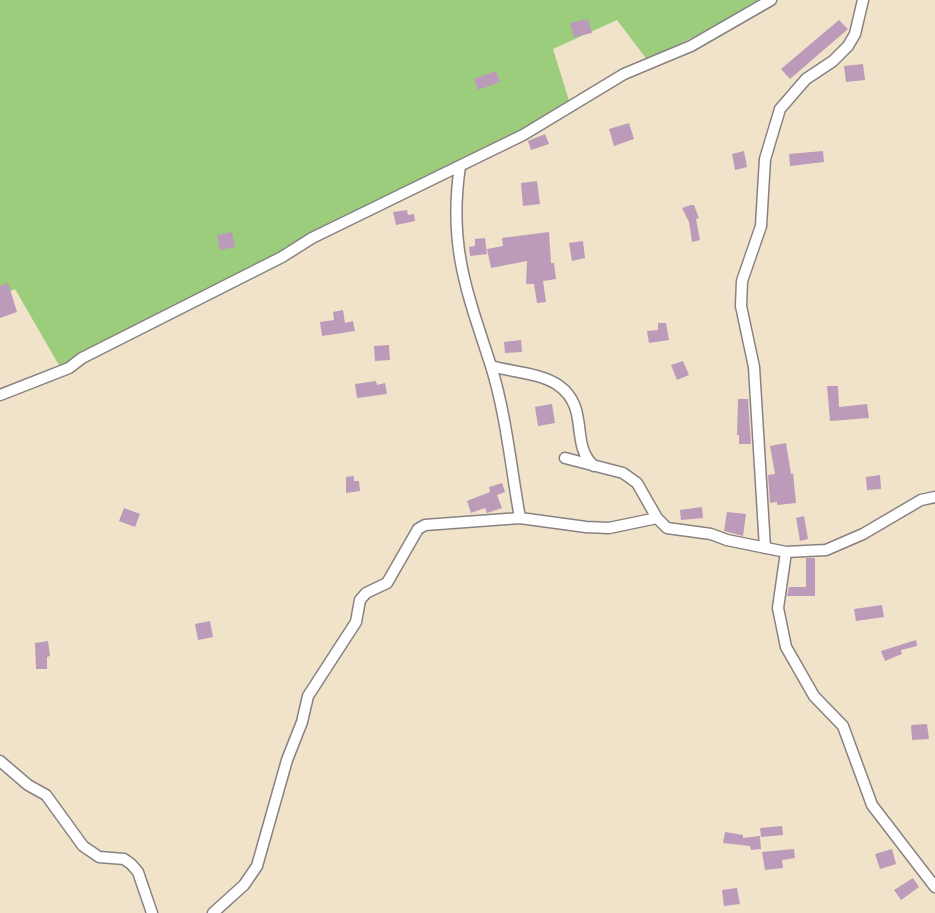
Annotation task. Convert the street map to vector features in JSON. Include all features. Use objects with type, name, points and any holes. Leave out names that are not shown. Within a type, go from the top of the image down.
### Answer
[{"type":"street","points":[[0,396],[69,369],[82,358],[135,330],[523,135],[624,74],[691,46],[771,0]]},
{"type":"street","points":[[765,548],[754,367],[741,306],[742,281],[761,226],[765,159],[780,109],[806,80],[833,61],[848,46],[855,34],[863,0]]},
{"type":"street","points":[[460,166],[456,211],[460,272],[491,366],[520,518]]},
{"type":"street","points":[[491,366],[545,378],[558,385],[573,398],[578,409],[583,452],[595,466]]},
{"type":"street","points":[[565,458],[623,473],[637,483],[657,518],[668,528],[711,534],[786,552],[826,550],[863,534],[921,500],[935,497]]},
{"type":"street","points":[[213,913],[244,885],[256,866],[287,760],[302,722],[304,703],[356,622],[360,600],[366,593],[387,583],[418,530],[425,525],[520,518],[609,528],[657,518]]},
{"type":"street","points":[[786,552],[778,608],[786,647],[814,696],[843,726],[872,805],[935,887]]},
{"type":"street","points":[[0,761],[28,785],[46,795],[83,846],[99,857],[124,859],[131,864],[138,872],[152,913]]},
{"type":"green space","points":[[0,0],[763,0],[648,61],[617,20],[553,49],[570,104],[60,367],[15,289],[0,297]]},
{"type":"building","points":[[588,19],[592,33],[574,37],[570,23]]},
{"type":"building","points":[[839,20],[848,29],[790,79],[781,69]]},
{"type":"building","points":[[863,64],[865,80],[846,82],[844,66]]},
{"type":"building","points":[[496,71],[500,82],[478,90],[474,79]]},
{"type":"building","points":[[629,123],[634,139],[614,146],[609,129]]},
{"type":"building","points":[[545,134],[549,144],[531,150],[528,141]]},
{"type":"building","points":[[744,151],[747,167],[735,170],[732,154]]},
{"type":"building","points":[[823,151],[824,162],[790,166],[789,154]]},
{"type":"building","points":[[537,181],[540,204],[523,206],[521,183]]},
{"type":"building","points":[[694,205],[699,218],[696,219],[700,240],[692,242],[689,222],[682,208]]},
{"type":"building","points":[[407,210],[408,215],[414,214],[415,221],[396,225],[393,212]]},
{"type":"building","points":[[232,232],[235,247],[220,250],[217,235]]},
{"type":"building","points":[[549,232],[551,263],[554,263],[556,279],[543,281],[546,302],[537,303],[534,284],[526,284],[527,261],[491,268],[487,249],[503,246],[502,238]]},
{"type":"building","points":[[485,238],[487,254],[470,256],[469,247],[475,246],[475,239]]},
{"type":"building","points":[[583,241],[585,258],[572,261],[569,243]]},
{"type":"building","points":[[8,283],[17,312],[0,318],[0,286]]},
{"type":"building","points":[[343,310],[345,323],[353,321],[355,331],[322,336],[320,322],[334,320],[333,312]]},
{"type":"building","points":[[658,323],[666,323],[669,340],[649,343],[647,331],[658,330]]},
{"type":"building","points":[[521,340],[522,352],[505,353],[504,342]]},
{"type":"building","points":[[389,345],[390,360],[375,361],[374,346]]},
{"type":"building","points":[[683,361],[689,375],[677,380],[671,365]]},
{"type":"building","points":[[376,381],[377,385],[385,383],[387,394],[357,398],[355,384]]},
{"type":"building","points":[[827,386],[838,386],[839,407],[867,404],[869,418],[830,421]]},
{"type":"building","points":[[738,399],[748,399],[751,444],[739,444]]},
{"type":"building","points":[[552,404],[555,423],[538,426],[535,407]]},
{"type":"building","points":[[786,443],[791,474],[793,473],[796,503],[777,505],[777,502],[770,503],[768,475],[775,474],[770,446]]},
{"type":"building","points":[[880,475],[881,489],[867,490],[866,477]]},
{"type":"building","points":[[354,476],[354,481],[359,481],[360,491],[346,493],[346,477]]},
{"type":"building","points":[[502,483],[505,492],[497,495],[502,508],[487,513],[485,508],[471,513],[467,501],[490,492],[489,487]]},
{"type":"building","points":[[702,507],[703,518],[681,520],[680,510]]},
{"type":"building","points":[[124,508],[140,514],[135,527],[119,521]]},
{"type":"building","points":[[727,512],[746,514],[743,536],[724,531]]},
{"type":"building","points":[[804,516],[808,539],[800,541],[796,518]]},
{"type":"building","points":[[806,558],[815,558],[815,596],[787,596],[789,587],[806,587]]},
{"type":"building","points":[[882,605],[884,617],[856,621],[854,609]]},
{"type":"building","points":[[210,621],[213,637],[198,640],[195,624]]},
{"type":"building","points":[[916,640],[917,646],[901,650],[902,654],[885,661],[881,651]]},
{"type":"building","points":[[48,641],[50,656],[47,657],[47,669],[36,669],[35,643]]},
{"type":"building","points":[[927,724],[929,739],[912,740],[911,725]]},
{"type":"building","points":[[782,826],[783,835],[761,837],[760,828]]},
{"type":"building","points":[[725,832],[743,835],[743,838],[760,836],[761,849],[751,850],[750,846],[723,843]]},
{"type":"building","points":[[794,849],[795,858],[782,860],[783,868],[765,870],[762,852]]},
{"type":"building","points":[[892,849],[896,864],[880,869],[875,854]]},
{"type":"building","points":[[913,878],[919,887],[901,900],[894,890]]},
{"type":"building","points":[[737,888],[740,904],[724,906],[722,890]]}]
